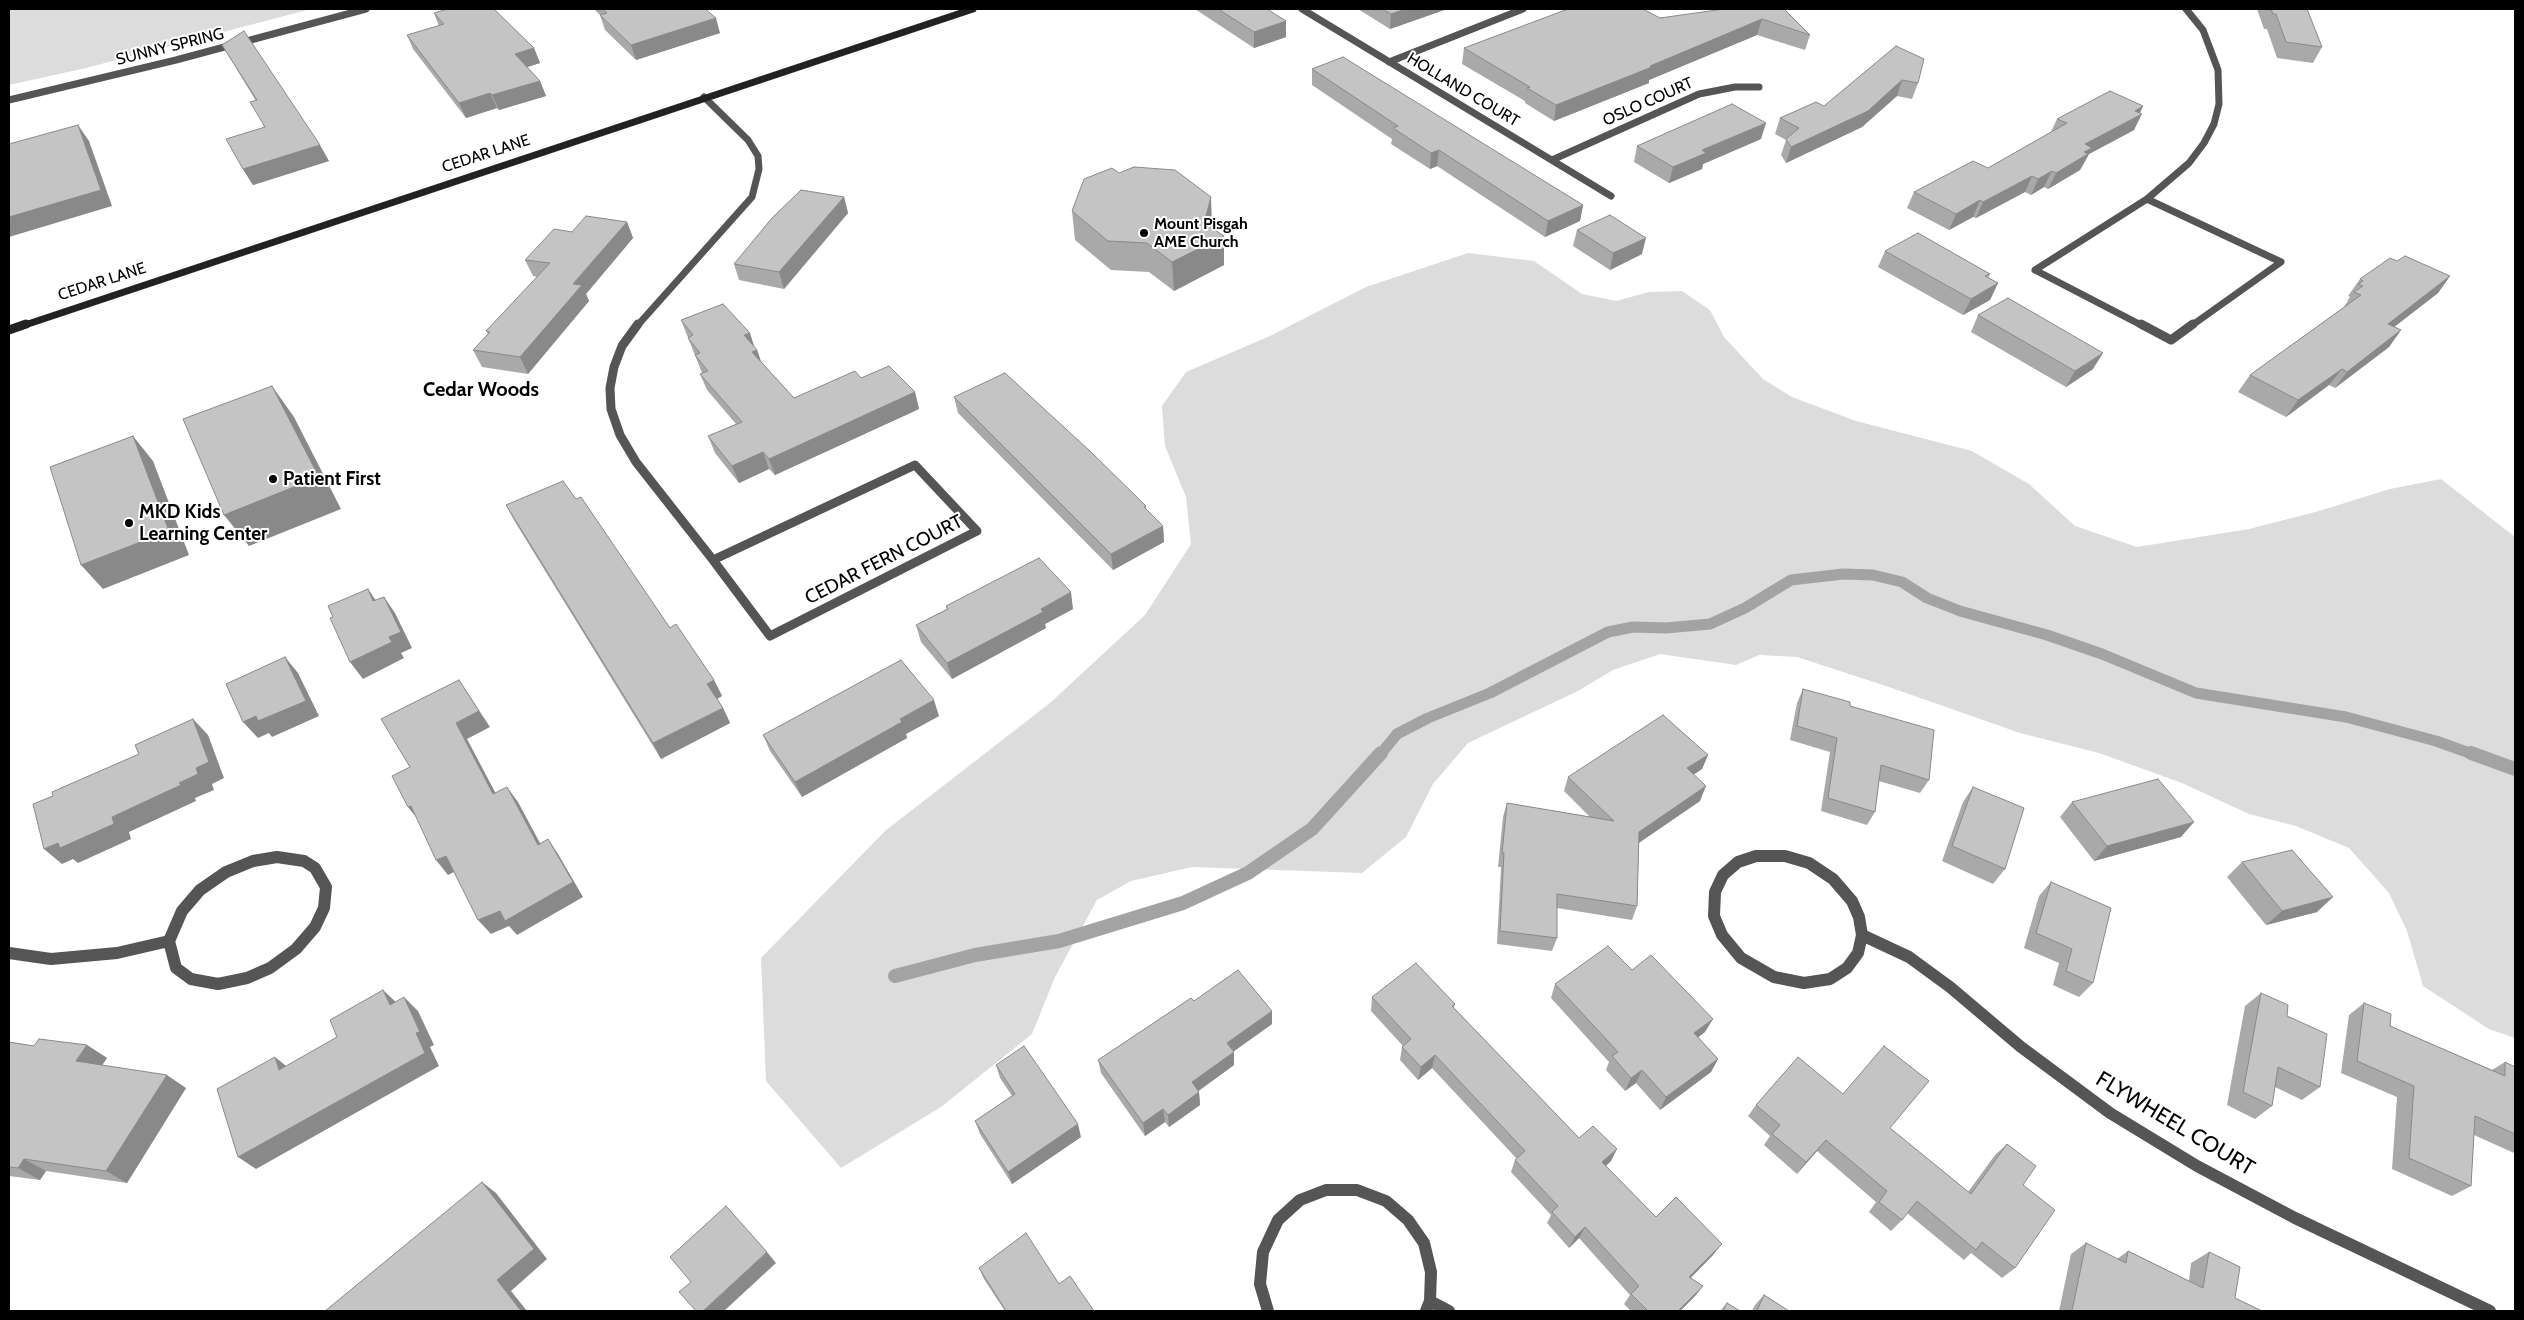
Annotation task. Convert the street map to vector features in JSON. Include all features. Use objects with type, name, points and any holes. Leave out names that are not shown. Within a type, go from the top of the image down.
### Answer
[{"type":"main road","name":"CEDAR LANE","points":[[9,330],[973,9]]},
{"type":"street","name":"SUNNY SPRING","points":[[9,100],[176,60],[366,9]]},
{"type":"street","name":"HOLLAND COURT","points":[[1302,9],[1611,196]]},
{"type":"street","points":[[1390,62],[1523,9]]},
{"type":"street","points":[[2147,199],[2281,262],[2171,340],[2035,270],[2147,199],[2189,163],[2207,137],[2219,104],[2218,70],[2212,49],[2203,30],[2186,9]]},
{"type":"street","name":"OSLO COURT","points":[[1552,160],[1698,94],[1735,86],[1759,87]]},
{"type":"street","name":"CEDAR FERN COURT","points":[[704,97],[737,128],[758,156],[759,169],[753,191],[741,210],[633,331],[622,346],[614,367],[610,388],[611,409],[620,435],[636,462],[770,636],[977,531],[915,464],[713,560]]},
{"type":"street","points":[[1756,856],[1786,856],[1809,864],[1833,879],[1852,901],[1859,917],[1862,935],[1858,952],[1847,968],[1830,978],[1804,983],[1774,977],[1757,969],[1741,958],[1722,935],[1714,916],[1714,892],[1723,875],[1738,862],[1756,856]]},
{"type":"street","points":[[277,857],[304,861],[314,868],[326,887],[324,908],[315,927],[296,949],[270,968],[247,978],[218,984],[192,979],[176,968],[169,941],[182,911],[200,890],[226,872],[252,861],[277,857]]},
{"type":"street","name":"FLYWHEEL COURT","points":[[1862,935],[1909,958],[1950,987],[2021,1047],[2110,1113],[2197,1166],[2295,1218],[2490,1311]]},
{"type":"street","points":[[9,954],[51,959],[117,953],[169,941]]},
{"type":"street","points":[[1268,1311],[1260,1284],[1262,1252],[1278,1220],[1300,1200],[1326,1190],[1358,1190],[1386,1201],[1408,1220],[1424,1243],[1431,1272],[1428,1306],[1449,1311]]},
{"type":"shaded area","points":[[9,9],[311,9],[86,68],[9,85]]},
{"type":"shaded area","points":[[1468,253],[1534,261],[1582,294],[1616,301],[1649,292],[1682,291],[1710,310],[1724,337],[1763,379],[1792,397],[1856,421],[1972,451],[2029,484],[2075,526],[2137,547],[2249,529],[2319,511],[2390,489],[2441,479],[2515,537],[2515,1038],[2489,1029],[2423,986],[2407,931],[2389,893],[2349,848],[2296,826],[2249,814],[2182,783],[2099,753],[2020,733],[1797,657],[1759,655],[1736,665],[1660,654],[1613,670],[1578,691],[1468,743],[1433,784],[1406,837],[1362,873],[1192,867],[1131,881],[1097,900],[1055,977],[1032,1034],[941,1107],[841,1168],[766,1081],[761,958],[885,831],[1050,703],[1145,615],[1191,544],[1186,497],[1165,446],[1162,406],[1186,372],[1270,336],[1366,287]]},
{"type":"building","points":[[448,9],[494,9],[534,48],[515,54],[540,81],[492,95],[490,93],[459,103],[407,35],[444,24],[434,13]]},
{"type":"building","points":[[603,9],[705,9],[716,18],[631,45],[600,15],[607,13]]},
{"type":"building","points":[[1218,9],[1267,9],[1286,21],[1254,32]]},
{"type":"building","points":[[1382,9],[1406,9],[1391,14]]},
{"type":"building","points":[[1568,9],[1643,9],[1660,18],[1724,9],[1784,9],[1810,35],[1762,19],[1650,66],[1652,67],[1556,105],[1527,88],[1530,87],[1464,48]]},
{"type":"building","points":[[2271,9],[2307,9],[2322,47],[2286,42],[2276,14],[2273,14]]},
{"type":"building","points":[[244,31],[320,145],[243,169],[226,139],[265,127],[250,102],[257,100],[222,45]]},
{"type":"building","points":[[1896,46],[1924,59],[1918,83],[1902,80],[1868,111],[1791,147],[1786,139],[1799,128],[1780,118],[1816,102],[1824,106]]},
{"type":"building","points":[[1343,57],[1583,205],[1548,221],[1439,150],[1431,153],[1393,128],[1398,126],[1312,69]]},
{"type":"building","points":[[2110,91],[2143,106],[2135,111],[2142,114],[2085,144],[2092,148],[2084,152],[2088,154],[2056,173],[2052,171],[2038,179],[2032,176],[1983,202],[1980,200],[1956,214],[1914,192],[1973,161],[1988,168],[2067,123],[2057,119]]},
{"type":"building","points":[[1732,104],[1766,123],[1702,150],[1706,153],[1673,167],[1637,146]]},
{"type":"building","points":[[78,125],[101,190],[9,217],[9,144]]},
{"type":"building","points":[[1134,167],[1175,170],[1211,197],[1204,223],[1224,236],[1172,262],[1147,243],[1108,241],[1072,211],[1084,179],[1112,168],[1119,173]]},
{"type":"building","points":[[801,190],[844,197],[779,272],[734,264],[772,218]]},
{"type":"building","points":[[1610,215],[1646,238],[1613,253],[1577,230]]},
{"type":"building","points":[[586,216],[627,222],[573,284],[582,285],[520,357],[473,350],[490,332],[486,331],[550,263],[525,260],[554,229],[572,232]]},
{"type":"building","points":[[1918,233],[1990,274],[1985,276],[1998,283],[1971,299],[1885,251]]},
{"type":"building","points":[[2405,256],[2450,276],[2388,324],[2401,330],[2347,372],[2342,369],[2298,400],[2250,375],[2361,295],[2354,292],[2363,286],[2358,284],[2363,281],[2360,279],[2390,258],[2397,261]]},
{"type":"building","points":[[2008,298],[2103,353],[2075,371],[1978,315]]},
{"type":"building","points":[[723,304],[750,333],[744,335],[757,350],[752,352],[794,398],[855,371],[861,378],[889,366],[915,392],[769,459],[763,452],[732,466],[708,436],[742,422],[700,374],[708,371],[695,355],[700,353],[688,338],[693,335],[681,320]]},
{"type":"building","points":[[1005,373],[1091,452],[1146,506],[1144,507],[1163,526],[1111,554],[954,397]]},
{"type":"building","points":[[272,386],[319,477],[224,515],[183,419]]},
{"type":"building","name":"MKD Kids Learning Center","points":[[133,436],[169,531],[81,565],[50,467]]},
{"type":"building","points":[[563,481],[576,499],[581,497],[670,628],[676,624],[714,680],[707,684],[723,708],[653,743],[506,505]]},
{"type":"building","points":[[1039,558],[1071,592],[1041,609],[1043,612],[947,663],[916,625],[948,609],[946,606]]},
{"type":"building","points":[[368,589],[373,601],[384,597],[401,632],[389,637],[392,642],[350,662],[330,618],[333,617],[328,606]]},
{"type":"building","points":[[285,657],[306,701],[258,721],[256,716],[243,722],[226,684]]},
{"type":"building","points":[[901,660],[934,700],[900,719],[902,722],[795,782],[763,735]]},
{"type":"building","points":[[459,680],[479,711],[456,723],[493,794],[507,787],[538,845],[548,839],[573,882],[505,921],[500,911],[478,920],[446,856],[436,860],[411,806],[408,807],[392,776],[410,767],[381,719]]},
{"type":"building","points":[[1803,689],[1850,702],[1850,706],[1934,730],[1929,780],[1881,765],[1875,812],[1828,798],[1837,738],[1797,726]]},
{"type":"building","points":[[1663,715],[1708,755],[1687,768],[1706,786],[1639,832],[1637,906],[1557,894],[1557,938],[1500,931],[1504,853],[1502,853],[1507,803],[1614,821],[1568,777]]},
{"type":"building","points":[[193,719],[209,762],[196,768],[198,774],[179,783],[181,785],[112,817],[114,824],[60,848],[58,843],[44,849],[33,804],[53,796],[52,792],[139,754],[135,745]]},
{"type":"building","points":[[2158,779],[2194,822],[2107,846],[2072,802]]},
{"type":"building","points":[[1973,787],[2024,808],[2005,869],[1952,846]]},
{"type":"building","points":[[2292,850],[2333,897],[2282,911],[2242,862]]},
{"type":"building","points":[[2051,882],[2111,908],[2093,983],[2066,971],[2072,949],[2036,933]]},
{"type":"building","points":[[1608,946],[1632,970],[1651,955],[1713,1019],[1694,1033],[1718,1059],[1666,1097],[1642,1070],[1631,1078],[1612,1056],[1618,1052],[1555,984]]},
{"type":"building","points":[[1416,963],[1455,1004],[1452,1006],[1579,1138],[1593,1126],[1617,1149],[1602,1162],[1656,1217],[1676,1197],[1722,1244],[1689,1277],[1703,1286],[1678,1311],[1648,1311],[1631,1294],[1639,1286],[1585,1227],[1575,1237],[1552,1212],[1558,1206],[1515,1160],[1525,1151],[1435,1055],[1421,1067],[1402,1047],[1411,1039],[1372,997]]},
{"type":"building","points":[[1238,970],[1272,1011],[1227,1043],[1234,1052],[1192,1082],[1199,1092],[1168,1115],[1163,1109],[1143,1123],[1098,1060],[1191,998],[1194,1001]]},
{"type":"building","points":[[383,990],[390,1005],[404,997],[420,1032],[416,1033],[425,1053],[238,1157],[217,1089],[275,1057],[279,1070],[337,1037],[330,1020]]},
{"type":"building","points":[[2261,993],[2288,1005],[2287,1016],[2327,1034],[2320,1087],[2278,1067],[2272,1106],[2243,1092]]},
{"type":"building","points":[[2364,1003],[2391,1014],[2390,1026],[2505,1076],[2505,1062],[2515,1067],[2515,1134],[2475,1116],[2471,1186],[2409,1158],[2414,1086],[2357,1061]]},
{"type":"building","points":[[39,1039],[87,1045],[76,1061],[167,1075],[106,1171],[24,1159],[18,1168],[9,1167],[9,1042],[34,1046]]},
{"type":"building","points":[[1024,1046],[1078,1124],[1008,1172],[975,1121],[1015,1094],[996,1065]]},
{"type":"building","points":[[1884,1046],[1929,1081],[1890,1128],[1971,1194],[2007,1144],[2036,1166],[2023,1185],[2055,1210],[2015,1268],[1982,1242],[1976,1250],[1917,1201],[1902,1220],[1879,1202],[1887,1191],[1826,1140],[1806,1162],[1772,1134],[1780,1125],[1756,1105],[1798,1057],[1843,1094]]},
{"type":"building","points":[[482,1182],[534,1249],[497,1280],[521,1311],[325,1311]]},
{"type":"building","points":[[726,1206],[767,1252],[703,1311],[696,1311],[679,1292],[691,1282],[670,1257]]},
{"type":"building","points":[[1026,1233],[1059,1284],[1070,1276],[1094,1311],[1006,1311],[979,1268]]},
{"type":"building","points":[[2086,1243],[2126,1263],[2128,1251],[2203,1288],[2209,1252],[2240,1267],[2235,1298],[2262,1311],[2072,1311]]},
{"type":"building","points":[[1764,1295],[1789,1311],[1757,1311]]},
{"type":"building","points":[[1727,1303],[1740,1311],[1723,1311]]},
{"type":"waterway","points":[[1380,755],[1397,734],[1428,718],[1490,693],[1608,632],[1633,627],[1666,628],[1710,624],[1745,608],[1791,580],[1843,574],[1873,575],[1902,582],[1927,598],[1960,611],[2047,635],[2102,654],[2196,693],[2346,717],[2436,741],[2475,755]]},
{"type":"waterway","points":[[895,976],[975,955],[1059,941],[1183,903],[1248,873],[1312,829],[1381,753]]},
{"type":"waterway","points":[[2471,753],[2515,769]]},
{"type":"place","name":"Mount Pisgah AME Church","points":[[1144,233]]},
{"type":"place","name":"Patient First","points":[[273,479]]},
{"type":"place","name":"MKD Kids Learning Center","points":[[129,523]]},
{"type":"district","name":"Cedar Woods","points":[[481,390]]}]
